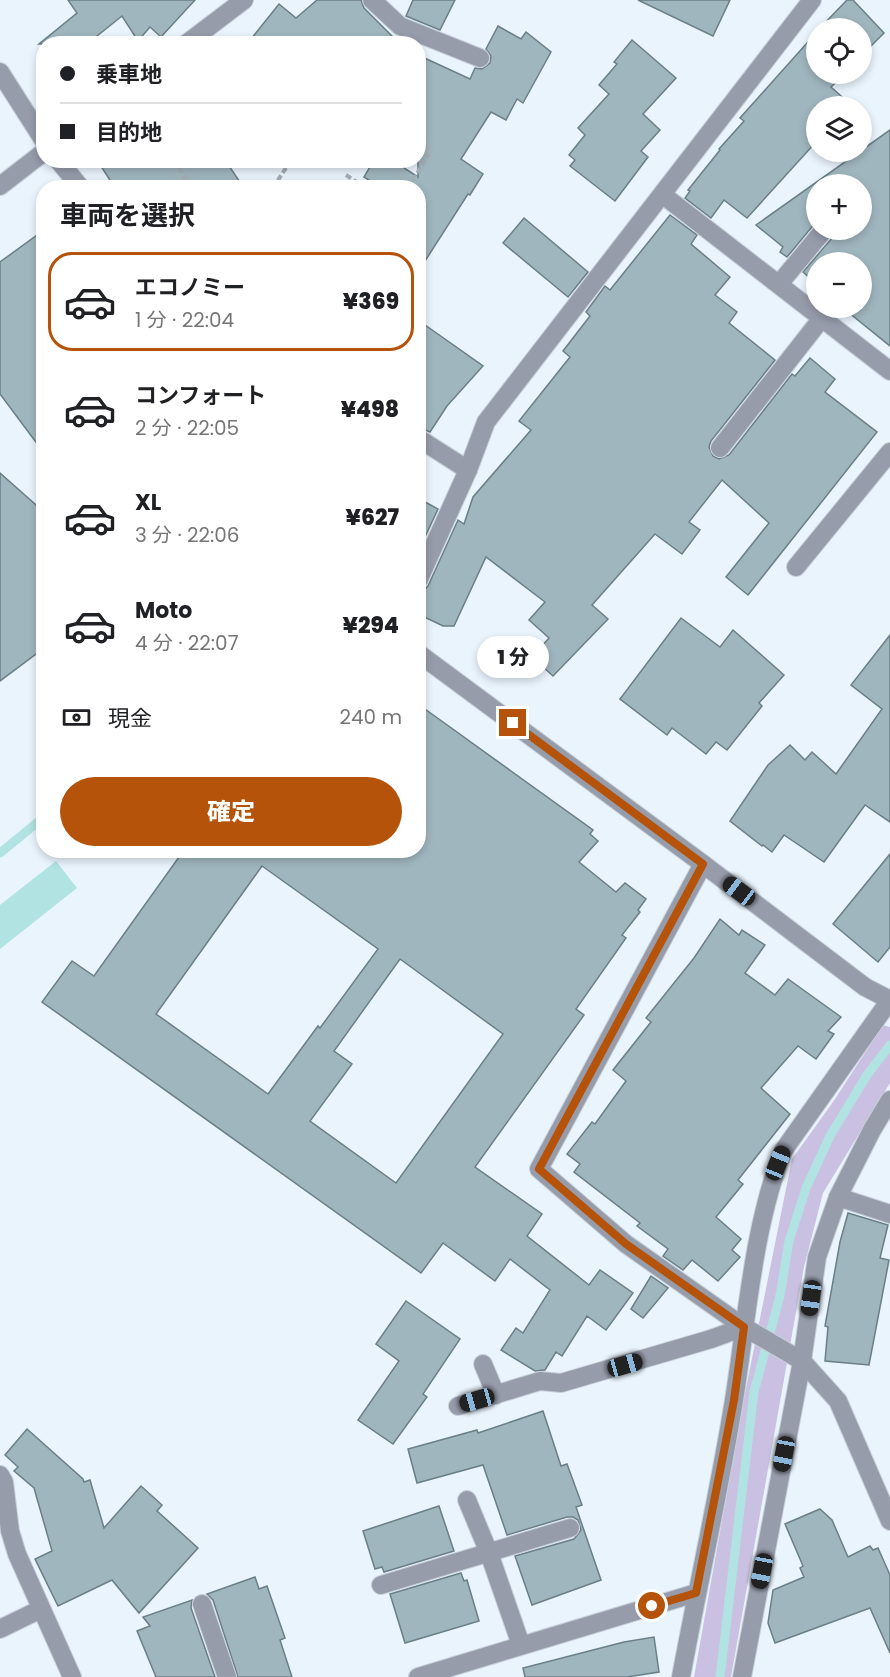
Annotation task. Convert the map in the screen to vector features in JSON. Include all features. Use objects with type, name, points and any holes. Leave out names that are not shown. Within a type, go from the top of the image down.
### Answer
[{"type":"street","points":[[196,36],[243,0]]},
{"type":"street","points":[[372,0],[400,26],[425,36]]},
{"type":"street","points":[[426,563],[468,470],[486,422],[812,0]]},
{"type":"street","points":[[426,36],[480,58]]},
{"type":"street","points":[[0,72],[36,128]]},
{"type":"street","points":[[0,186],[36,158]]},
{"type":"street","points":[[65,168],[74,180]]},
{"type":"street","points":[[663,195],[806,306]]},
{"type":"street","points":[[779,285],[816,240]]},
{"type":"street","points":[[720,448],[822,318],[890,371]]},
{"type":"street","points":[[426,443],[468,470]]},
{"type":"street","points":[[796,567],[890,452]]},
{"type":"street","points":[[426,659],[865,987],[890,1000],[783,1151],[773,1175],[754,1264],[734,1400],[681,1677]]},
{"type":"street","points":[[703,864],[539,1169],[626,1244],[746,1329],[797,1358],[838,1401],[882,1481],[890,1521]]},
{"type":"street","points":[[742,1677],[816,1257],[838,1197],[872,1130],[890,1101]]},
{"type":"street","points":[[838,1197],[890,1214]]},
{"type":"street","points":[[458,1406],[540,1381],[561,1383],[746,1329]]},
{"type":"street","points":[[483,1364],[496,1395]]},
{"type":"street","points":[[0,1474],[4,1482],[5,1532],[72,1677]]},
{"type":"street","points":[[467,1500],[489,1553],[521,1645]]},
{"type":"street","points":[[381,1585],[570,1528]]},
{"type":"street","points":[[418,1677],[696,1593]]},
{"type":"street","points":[[202,1604],[227,1677]]},
{"type":"street","points":[[0,1629],[41,1609]]},
{"type":"path","points":[[426,159],[429,154]]},
{"type":"path","points":[[346,175],[354,180]]},
{"type":"shaded area","points":[[56,861],[77,888],[0,949],[0,905]]},
{"type":"shaded area","points":[[883,1025],[890,1027],[890,1083],[823,1193],[804,1267],[731,1677],[694,1677],[743,1403],[792,1159],[833,1102]]},
{"type":"building","points":[[68,0],[195,0],[162,36],[150,27],[142,36],[135,36],[122,16],[97,36],[49,36],[77,13]]},
{"type":"building","points":[[317,0],[361,0],[364,8],[392,36],[253,36],[279,4],[296,18]]},
{"type":"building","points":[[413,0],[455,0],[440,30],[406,16]]},
{"type":"building","points":[[638,0],[730,0],[713,36]]},
{"type":"building","points":[[847,0],[853,0],[870,18],[830,18]]},
{"type":"building","points":[[872,20],[884,33],[872,45]]},
{"type":"building","points":[[498,26],[521,39],[526,32],[551,52],[523,103],[517,99],[506,120],[491,112],[461,159],[483,174],[426,260],[426,180],[369,180],[364,177],[369,168],[404,168],[418,177],[418,168],[426,168],[426,59],[470,79],[475,68],[482,69],[490,63],[491,56],[486,49]]},
{"type":"building","points":[[632,40],[676,78],[643,114],[660,130],[641,151],[648,157],[615,201],[570,166],[575,160],[569,155],[585,135],[578,128],[609,94],[599,85],[617,64],[614,62]]},
{"type":"building","points":[[806,44],[806,84],[834,84],[831,87],[841,96],[806,96],[806,153],[747,218],[724,200],[711,218],[685,198],[690,191],[688,190],[719,149],[744,121],[740,118]]},
{"type":"building","points":[[890,130],[890,346],[855,318],[872,318],[872,252],[820,252],[830,240],[872,240],[872,174],[828,174],[845,162],[872,162],[872,143]]},
{"type":"building","points":[[102,168],[230,168],[239,180],[110,180]]},
{"type":"building","points":[[806,190],[806,234],[787,257],[780,252],[783,247],[756,225]]},
{"type":"building","points":[[670,215],[697,235],[691,244],[730,277],[715,295],[737,312],[729,323],[775,360],[711,441],[709,447],[713,456],[719,459],[729,455],[792,374],[795,376],[810,358],[835,379],[825,392],[877,432],[748,595],[726,577],[769,523],[722,480],[689,522],[700,530],[682,554],[655,534],[592,605],[608,619],[553,676],[532,657],[549,638],[529,620],[545,602],[486,557],[454,626],[443,626],[426,618],[426,588],[458,520],[464,524],[473,497],[531,430],[519,421],[570,357],[563,351],[590,316],[586,312],[605,286],[610,290]]},
{"type":"building","points":[[524,218],[588,272],[568,297],[503,243]]},
{"type":"building","points":[[36,236],[36,442],[0,394],[0,262]]},
{"type":"building","points":[[426,326],[483,366],[447,406],[430,432],[426,430]]},
{"type":"building","points":[[0,473],[36,505],[36,654],[0,681]]},
{"type":"building","points":[[426,502],[438,509],[426,535]]},
{"type":"building","points":[[681,618],[720,647],[733,630],[784,675],[759,703],[762,706],[727,750],[716,742],[706,754],[672,728],[667,735],[620,699]]},
{"type":"building","points":[[890,635],[890,822],[865,805],[824,862],[784,835],[772,852],[730,821],[768,765],[790,745],[805,760],[812,752],[836,774],[882,709],[851,685]]},
{"type":"building","points":[[426,710],[593,830],[590,834],[598,841],[579,862],[616,892],[625,883],[646,899],[638,910],[640,912],[622,935],[626,938],[576,1009],[584,1015],[475,1167],[542,1214],[527,1236],[589,1285],[600,1270],[633,1293],[606,1330],[587,1316],[562,1356],[556,1352],[545,1370],[535,1371],[501,1350],[516,1328],[523,1333],[550,1290],[510,1259],[495,1281],[443,1243],[421,1273],[42,1002],[72,961],[94,976],[178,858],[426,858]],"holes":[[[262,866],[378,949],[268,1094],[156,1014]],[[400,959],[503,1034],[396,1183],[310,1121],[352,1064],[334,1051]]]},
{"type":"building","points":[[890,854],[890,947],[878,962],[833,924]]},
{"type":"building","points":[[720,919],[739,935],[742,930],[765,945],[745,973],[775,995],[788,979],[841,1017],[828,1031],[834,1034],[816,1059],[798,1046],[761,1088],[790,1114],[738,1180],[743,1184],[716,1217],[741,1239],[732,1250],[740,1257],[718,1281],[692,1260],[683,1270],[663,1256],[668,1249],[637,1226],[640,1223],[574,1172],[580,1164],[567,1154],[592,1122],[595,1124],[626,1081],[613,1070],[651,1022],[646,1018],[694,958]]},
{"type":"building","points":[[848,1213],[888,1225],[880,1258],[889,1260],[869,1365],[825,1361],[828,1327],[825,1326],[840,1242]]},
{"type":"building","points":[[651,1276],[668,1288],[643,1318],[631,1309]]},
{"type":"building","points":[[406,1301],[460,1339],[423,1394],[427,1397],[393,1444],[358,1420],[399,1361],[376,1344]]},
{"type":"building","points":[[543,1411],[561,1466],[567,1464],[582,1505],[576,1507],[601,1580],[532,1605],[515,1556],[574,1539],[581,1530],[578,1520],[567,1517],[507,1535],[483,1465],[417,1483],[408,1449],[477,1430],[478,1433]]},
{"type":"building","points":[[27,1429],[84,1482],[90,1480],[104,1528],[141,1486],[162,1505],[157,1511],[198,1548],[139,1613],[112,1580],[58,1606],[35,1559],[52,1551],[34,1488],[14,1471],[18,1467],[5,1455]]},
{"type":"building","points":[[439,1506],[454,1551],[384,1572],[382,1567],[375,1569],[363,1531]]},
{"type":"building","points":[[820,1509],[832,1520],[848,1557],[870,1546],[873,1550],[878,1548],[890,1575],[890,1653],[870,1608],[775,1643],[768,1623],[773,1590],[804,1577],[800,1568],[803,1566],[785,1524]]},
{"type":"building","points":[[461,1573],[464,1581],[467,1580],[479,1621],[405,1643],[390,1594]]},
{"type":"building","points":[[255,1577],[259,1589],[267,1586],[285,1638],[280,1640],[292,1677],[238,1677],[213,1600],[207,1594]]},
{"type":"building","points":[[192,1600],[191,1608],[215,1677],[156,1677],[137,1631],[150,1626],[143,1617]]},
{"type":"building","points":[[654,1637],[659,1672],[627,1677],[525,1677],[523,1668],[624,1642]]},
{"type":"waterway","points":[[0,853],[36,824]]},
{"type":"waterway","points":[[720,1677],[754,1392],[780,1296],[789,1241],[806,1188],[830,1136],[867,1075],[890,1045]]},
{"type":"route","points":[[513,723],[703,864],[539,1169],[626,1244],[744,1327],[734,1400],[696,1593],[652,1606]]}]
